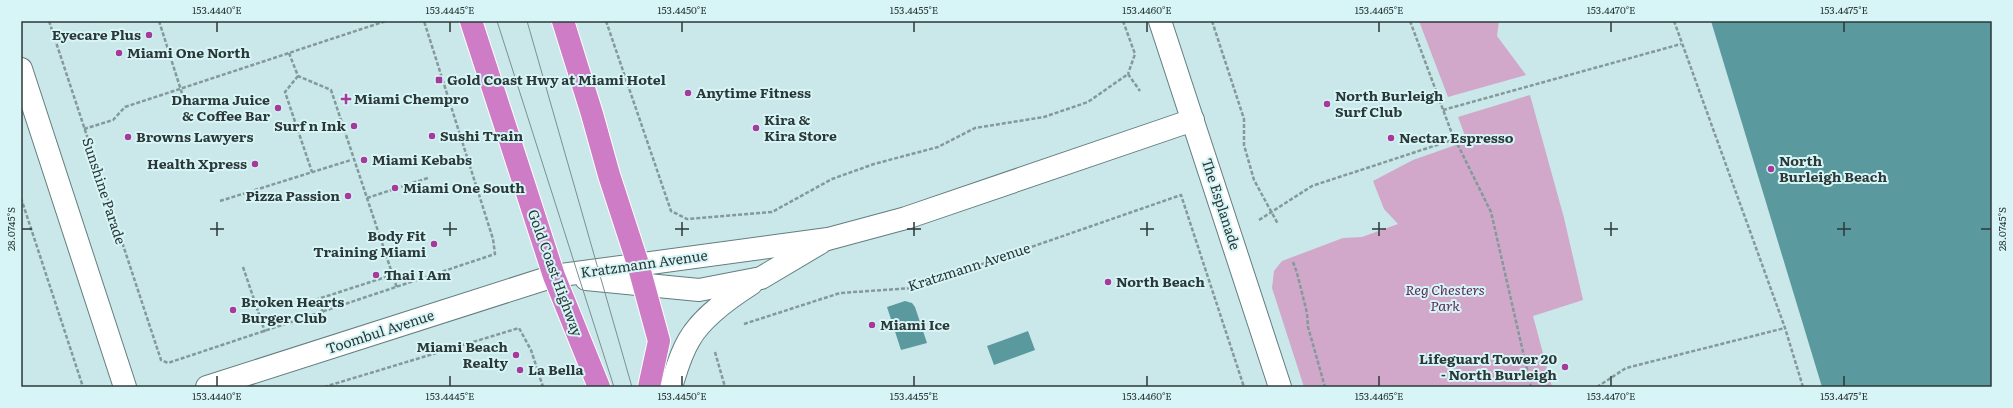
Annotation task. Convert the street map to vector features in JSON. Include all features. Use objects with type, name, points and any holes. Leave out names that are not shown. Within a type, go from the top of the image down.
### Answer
[{"type":"highway","name":"Gold Coast Highway","points":[[471,21],[554,276],[599,387]]},
{"type":"highway","points":[[563,21],[609,175],[638,264],[642,286],[659,342],[651,386]]},
{"type":"street","name":"The Esplanade","points":[[1160,21],[1280,387]]},
{"type":"street","points":[[21,69],[125,387]]},
{"type":"street","name":"Kratzmann Avenue","points":[[554,276],[828,239],[906,218],[1193,120]]},
{"type":"street","name":"Kratzmann Avenue","points":[[554,276],[642,286],[699,290],[760,278],[828,239]]},
{"type":"street","name":"Toombul Avenue","points":[[207,387],[554,276]]},
{"type":"street","points":[[671,387],[679,362],[689,339],[699,326],[719,307],[760,278]]},
{"type":"street","points":[[679,362],[682,387]]},
{"type":"path","name":"Sunshine Parade","points":[[49,21],[161,360],[168,364],[265,332]]},
{"type":"path","points":[[159,21],[186,106]]},
{"type":"path","points":[[84,129],[113,120],[125,107],[386,21]]},
{"type":"path","points":[[243,267],[265,332],[495,254],[493,239],[424,21]]},
{"type":"path","points":[[606,21],[671,210],[687,219],[772,212],[832,179],[874,164],[938,147],[975,128],[1044,117],[1088,102],[1128,74],[1135,54],[1123,21]]},
{"type":"path","points":[[1212,21],[1244,119],[1244,144],[1254,180],[1278,224]]},
{"type":"path","points":[[1410,21],[1455,139],[1490,212],[1531,387]]},
{"type":"path","points":[[1674,21],[1681,44],[1785,328],[1803,387]]},
{"type":"path","points":[[1443,110],[1681,44]]},
{"type":"path","points":[[289,53],[298,76],[331,90],[397,288]]},
{"type":"path","points":[[1128,74],[1140,90]]},
{"type":"path","points":[[298,76],[285,92],[312,172]]},
{"type":"path","points":[[1259,220],[1312,186],[1455,139]]},
{"type":"path","points":[[220,201],[351,160]]},
{"type":"path","points":[[367,198],[428,178]]},
{"type":"path","name":"Kratzmann Avenue","points":[[743,325],[840,293],[913,288],[1181,195],[1244,387]]},
{"type":"path","points":[[21,198],[83,387]]},
{"type":"path","points":[[1293,262],[1307,313],[1308,327],[1325,387]]},
{"type":"path","points":[[323,313],[318,299],[392,275]]},
{"type":"path","points":[[324,387],[519,328],[531,350],[544,387]]},
{"type":"path","points":[[1597,387],[1626,368],[1785,328]]},
{"type":"path","points":[[717,347],[715,352],[725,387]]},
{"type":"green space","points":[[1419,21],[1499,21],[1497,36],[1526,75],[1448,97]]},
{"type":"green space","name":"Reg Chesters Park","points":[[1530,95],[1564,218],[1583,300],[1533,316],[1552,387],[1304,387],[1272,288],[1274,271],[1282,261],[1343,238],[1362,237],[1398,224],[1384,209],[1373,181],[1413,160],[1467,141],[1458,117]]},
{"type":"water","points":[[1711,21],[1992,21],[1992,387],[1822,387]]},
{"type":"water","points":[[905,301],[912,303],[915,307],[927,343],[901,350],[887,307]]},
{"type":"water","points":[[1028,331],[1035,350],[994,365],[987,346]]},
{"type":"tram line","points":[[497,21],[614,387]]},
{"type":"tram line","points":[[527,21],[632,387]]},
{"type":"place","name":"Eyecare Plus","points":[[149,35]]},
{"type":"place","name":"Miami One North","points":[[119,53]]},
{"type":"place","name":"Gold Coast Hwy at Miami Hotel","points":[[439,80]]},
{"type":"place","name":"Anytime Fitness","points":[[688,93]]},
{"type":"place","name":"Miami Chempro","points":[[346,99]]},
{"type":"place","name":"North Burleigh Surf Club","points":[[1327,104]]},
{"type":"place","name":"Dharma Juice & Coffee Bar","points":[[278,108]]},
{"type":"place","name":"Surf n Ink","points":[[354,126]]},
{"type":"place","name":"Kira & Kira Store","points":[[756,128]]},
{"type":"place","name":"Sushi Train","points":[[432,136]]},
{"type":"place","name":"Browns Lawyers","points":[[128,137]]},
{"type":"place","name":"Nectar Espresso","points":[[1391,138]]},
{"type":"place","name":"Miami Kebabs","points":[[364,160]]},
{"type":"place","name":"Health Xpress","points":[[255,164]]},
{"type":"place","name":"North Burleigh Beach","points":[[1771,169]]},
{"type":"place","name":"Miami One South","points":[[395,188]]},
{"type":"place","name":"Pizza Passion","points":[[348,196]]},
{"type":"place","name":"Body Fit Training Miami","points":[[434,244]]},
{"type":"place","name":"Thai I Am","points":[[376,275]]},
{"type":"place","name":"North Beach","points":[[1108,282]]},
{"type":"place","name":"Broken Hearts Burger Club","points":[[233,310]]},
{"type":"place","name":"Miami Ice","points":[[872,325]]},
{"type":"place","name":"Miami Beach Realty","points":[[516,355]]},
{"type":"place","name":"Lifeguard Tower 20 - North Burleigh","points":[[1565,367]]},
{"type":"place","name":"La Bella","points":[[520,370]]}]
